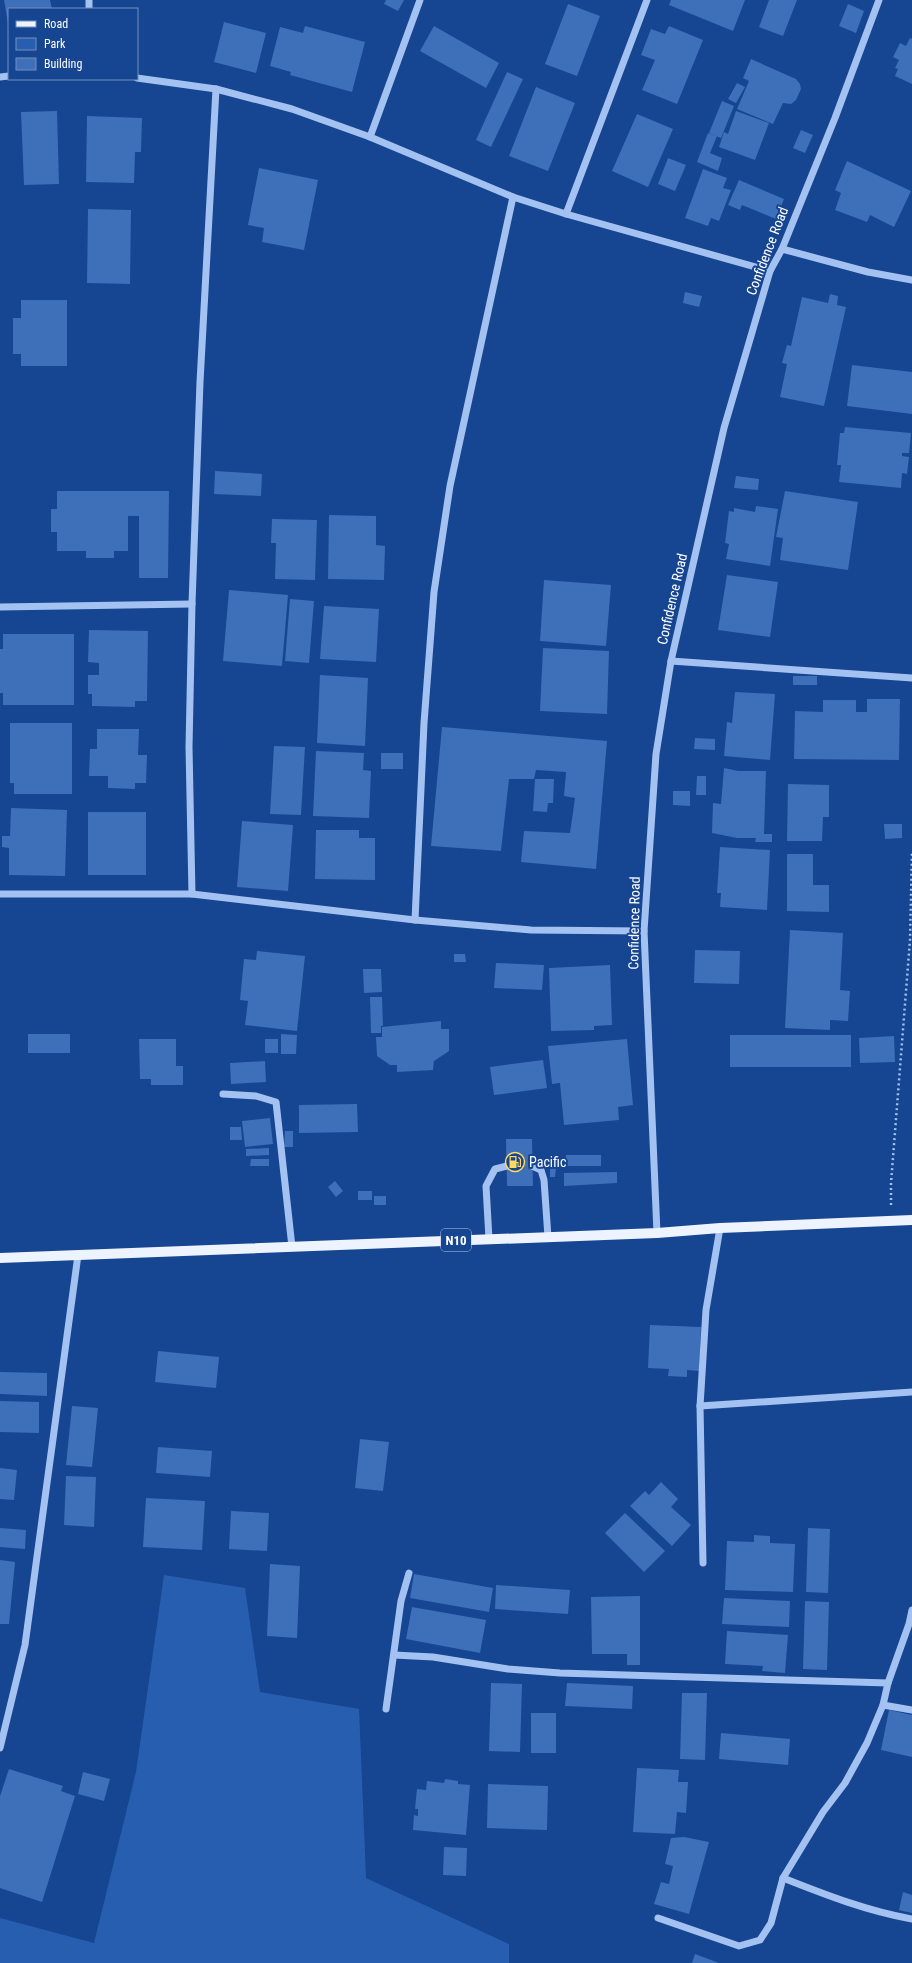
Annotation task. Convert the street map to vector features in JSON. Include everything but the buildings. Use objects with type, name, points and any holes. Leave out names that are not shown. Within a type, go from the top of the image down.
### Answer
[{"type":"main road","name":"N10","points":[[0,1258],[657,1233],[720,1228],[912,1220]]},
{"type":"street","points":[[370,137],[420,0]]},
{"type":"street","points":[[566,214],[647,0]]},
{"type":"street","name":"Confidence Road","points":[[657,1233],[644,931],[656,754],[671,661],[724,428],[770,270],[782,249],[879,0]]},
{"type":"street","points":[[138,78],[216,89],[292,109],[370,137],[513,197],[566,214],[770,270]]},
{"type":"street","points":[[192,894],[189,747],[192,604],[200,382],[216,89]]},
{"type":"street","points":[[415,920],[424,723],[434,592],[450,486],[513,197]]},
{"type":"street","points":[[782,249],[868,272],[912,280]]},
{"type":"street","points":[[0,607],[192,604]]},
{"type":"street","points":[[671,661],[912,678]]},
{"type":"street","points":[[0,894],[192,894],[415,920],[531,930],[644,931]]},
{"type":"street","points":[[223,1094],[256,1096],[276,1102],[292,1246]]},
{"type":"street","points":[[489,1239],[486,1186],[495,1169],[507,1166]]},
{"type":"street","points":[[532,1166],[542,1170],[548,1237]]},
{"type":"street","points":[[703,1563],[700,1406],[706,1310],[720,1228]]},
{"type":"street","points":[[0,1748],[25,1645],[78,1254]]},
{"type":"street","points":[[700,1406],[912,1392]]},
{"type":"street","points":[[386,1709],[401,1602],[409,1573]]},
{"type":"street","points":[[658,1918],[739,1946],[760,1940],[771,1923],[783,1878],[823,1812],[845,1783],[867,1742],[883,1705],[888,1683],[909,1624],[912,1610]]},
{"type":"street","points":[[394,1656],[432,1657],[508,1669],[560,1673],[888,1683]]},
{"type":"street","points":[[883,1705],[912,1710]]},
{"type":"street","points":[[783,1878],[847,1903],[886,1914],[912,1919]]},
{"type":"path","points":[[891,1220],[891,1183],[910,940],[912,852]]},
{"type":"green space","points":[[164,1575],[245,1588],[260,1692],[359,1709],[366,1878],[509,1944],[509,1963],[0,1963],[0,1918],[94,1943],[136,1772]]},
{"type":"tunnel","points":[[507,1166],[532,1166]]},
{"type":"place","name":"Pacific","points":[[515,1162]]}]
